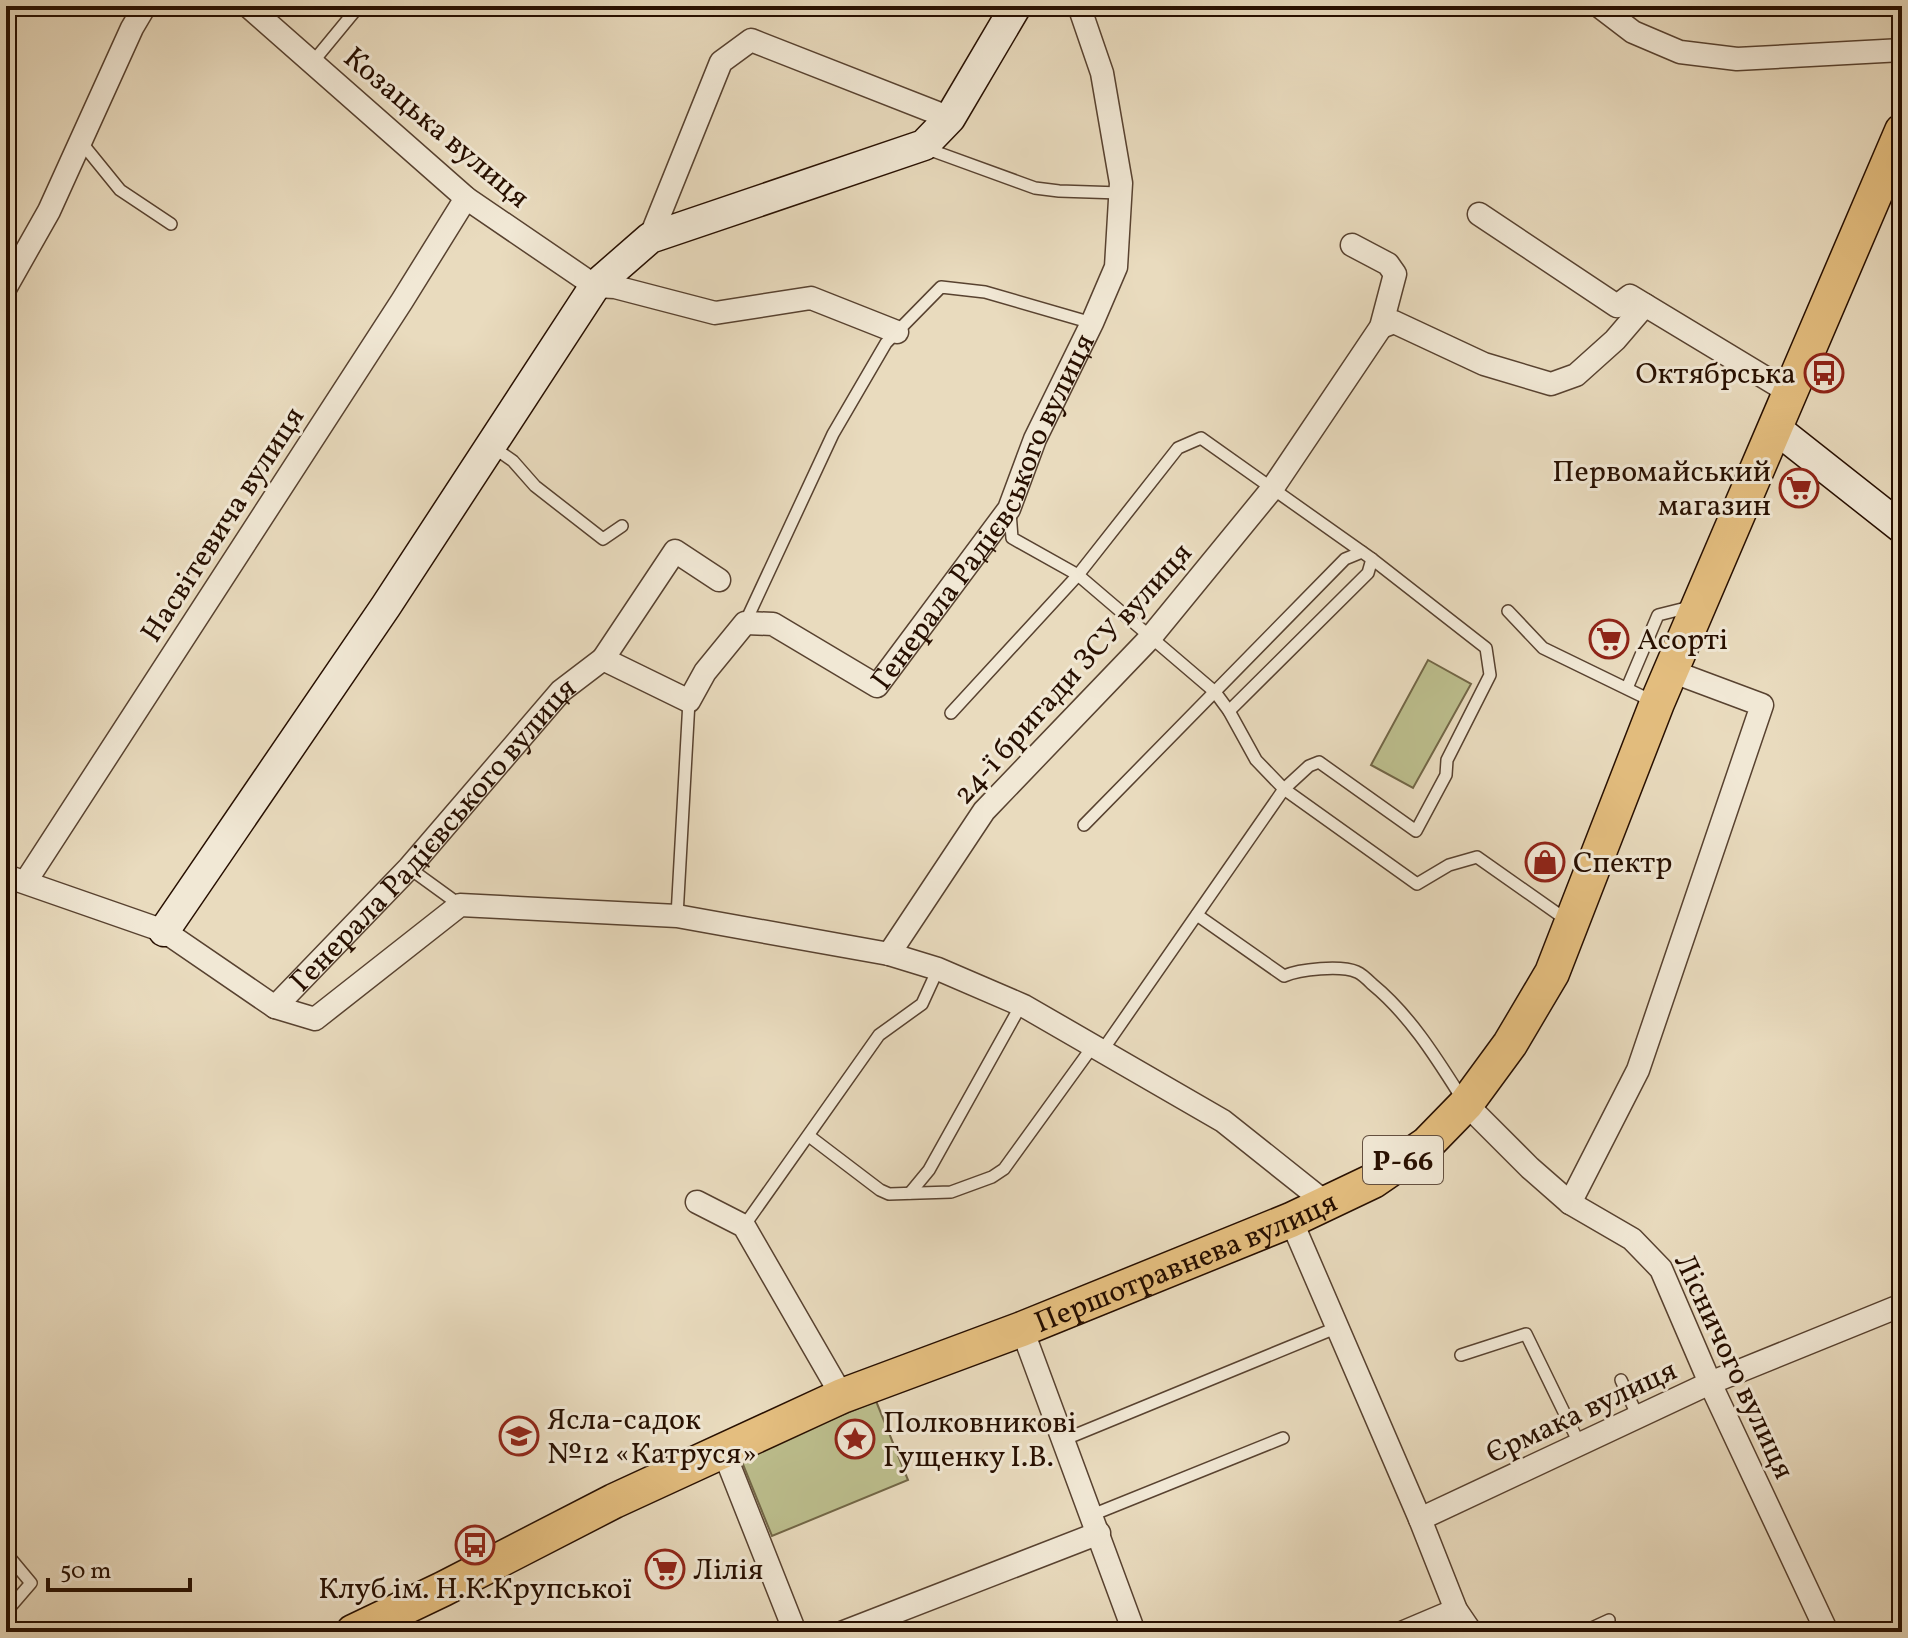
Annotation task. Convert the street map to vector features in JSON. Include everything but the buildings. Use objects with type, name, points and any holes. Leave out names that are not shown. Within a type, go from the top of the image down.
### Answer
[{"type":"main road","name":"Першотравнева вулиця","points":[[353,1632],[614,1501],[842,1396],[1022,1329],[1291,1220],[1373,1181],[1427,1144],[1466,1104],[1510,1044],[1552,973],[1657,703],[1902,131]]},
{"type":"street","points":[[6,287],[49,211],[132,28],[145,6]]},
{"type":"street","name":"Козацька вулиця","points":[[248,6],[466,198],[595,286]]},
{"type":"street","points":[[164,931],[386,606],[595,286],[650,238],[921,146],[950,118],[1016,6]]},
{"type":"street","name":"Генерала Радієвського вулиця","points":[[745,623],[773,624],[877,686],[1009,509],[1035,439],[1116,267],[1121,183],[1102,73],[1079,6]]},
{"type":"street","points":[[1599,6],[1633,32],[1680,52],[1737,59],[1902,50]]},
{"type":"street","points":[[650,238],[721,62],[751,40],[950,118]]},
{"type":"street","name":"Насвітевича вулиця","points":[[16,879],[402,301],[466,198]]},
{"type":"street","points":[[1479,214],[1617,306],[1630,296],[1789,392]]},
{"type":"street","name":"24-ї бригади ЗСУ вулиця","points":[[889,954],[984,811],[1150,638],[1272,489],[1381,327],[1395,274],[1388,264],[1352,245]]},
{"type":"street","points":[[595,286],[615,287],[715,313],[811,298],[897,332]]},
{"type":"street","points":[[1381,327],[1394,322],[1484,364],[1551,384],[1576,375],[1615,340],[1645,305]]},
{"type":"street","points":[[1774,427],[1902,528]]},
{"type":"street","points":[[603,659],[675,551],[719,580]]},
{"type":"street","points":[[689,701],[705,672],[745,623]]},
{"type":"street","name":"Генерала Радієвського вулиця","points":[[275,1007],[409,868],[561,691],[603,659],[689,701]]},
{"type":"street","points":[[1570,1203],[1638,1070],[1762,705],[1671,671]]},
{"type":"street","points":[[16,879],[164,931],[275,1007],[315,1019],[460,905],[677,916],[889,954],[938,969],[1021,1005],[1223,1121],[1326,1203]]},
{"type":"street","name":"Лісничого вулиця","points":[[1466,1104],[1570,1203],[1632,1239],[1661,1269],[1710,1383],[1827,1632]]},
{"type":"street","points":[[697,1202],[744,1226],[842,1396]]},
{"type":"street","points":[[1291,1220],[1456,1610],[1471,1632]]},
{"type":"street","name":"Єрмака вулиця","points":[[1420,1519],[1710,1383],[1902,1305]]},
{"type":"street","points":[[1022,1329],[1134,1632]]},
{"type":"street","points":[[723,1450],[795,1632]]},
{"type":"street","points":[[844,1632],[1095,1524]]},
{"type":"street","points":[[1404,1632],[1456,1610]]},
{"type":"lane","points":[[312,63],[359,6]]},
{"type":"lane","points":[[80,142],[120,190],[171,224]]},
{"type":"lane","points":[[921,146],[1035,188],[1120,193]]},
{"type":"lane","points":[[745,623],[833,434],[886,343],[941,287],[985,292],[1092,323]]},
{"type":"lane","points":[[809,1136],[880,1190],[899,1195],[951,1192],[992,1177],[1004,1169],[1197,915],[1284,789],[1309,766],[1319,762],[1416,831],[1446,775],[1447,760],[1490,675],[1486,648],[1367,556],[1201,438],[1178,448],[1078,575],[951,713]]},
{"type":"lane","points":[[490,444],[513,461],[535,486],[603,539],[622,526]]},
{"type":"lane","points":[[1009,509],[1012,538],[1078,575],[1215,692],[1256,760],[1284,789],[1417,884],[1449,865],[1477,857],[1571,924]]},
{"type":"lane","points":[[1084,825],[1345,559],[1367,556]]},
{"type":"lane","points":[[1229,711],[1368,573],[1367,556]]},
{"type":"lane","points":[[1627,688],[1658,615],[1699,605]]},
{"type":"lane","points":[[1508,611],[1543,648],[1657,703]]},
{"type":"lane","points":[[677,916],[689,701]]},
{"type":"lane","points":[[409,868],[460,905]]},
{"type":"lane","points":[[1197,915],[1284,976],[1332,969],[1357,972],[1407,1019],[1466,1104]]},
{"type":"lane","points":[[744,1226],[879,1035],[922,1004],[938,969]]},
{"type":"lane","points":[[910,1193],[929,1170],[1021,1005]]},
{"type":"lane","points":[[1063,1440],[1338,1326]]},
{"type":"lane","points":[[1461,1355],[1526,1334],[1580,1445]]},
{"type":"lane","points":[[1621,1380],[1638,1417]]},
{"type":"lane","points":[[1095,1524],[1283,1438]]},
{"type":"lane","points":[[6,1553],[31,1583],[6,1612]]},
{"type":"lane","points":[[1583,1632],[1609,1620]]},
{"type":"green space","points":[[1428,660],[1471,684],[1413,788],[1371,765]]},
{"type":"green space","points":[[876,1401],[908,1480],[772,1536],[740,1457]]},
{"type":"place","name":"Октябрська","points":[[1824,373]]},
{"type":"place","name":"Первомайський магазин","points":[[1799,488]]},
{"type":"place","name":"Асорті","points":[[1609,639]]},
{"type":"place","name":"Спектр","points":[[1545,862]]},
{"type":"place","name":"Ясла-садок №12 «Катруся»","points":[[519,1436]]},
{"type":"place","name":"Полковникові Гущенку І.В.","points":[[855,1439]]},
{"type":"place","name":"Клуб ім. Н.К.Крупської","points":[[475,1545]]},
{"type":"place","name":"Лілія","points":[[665,1569]]}]
